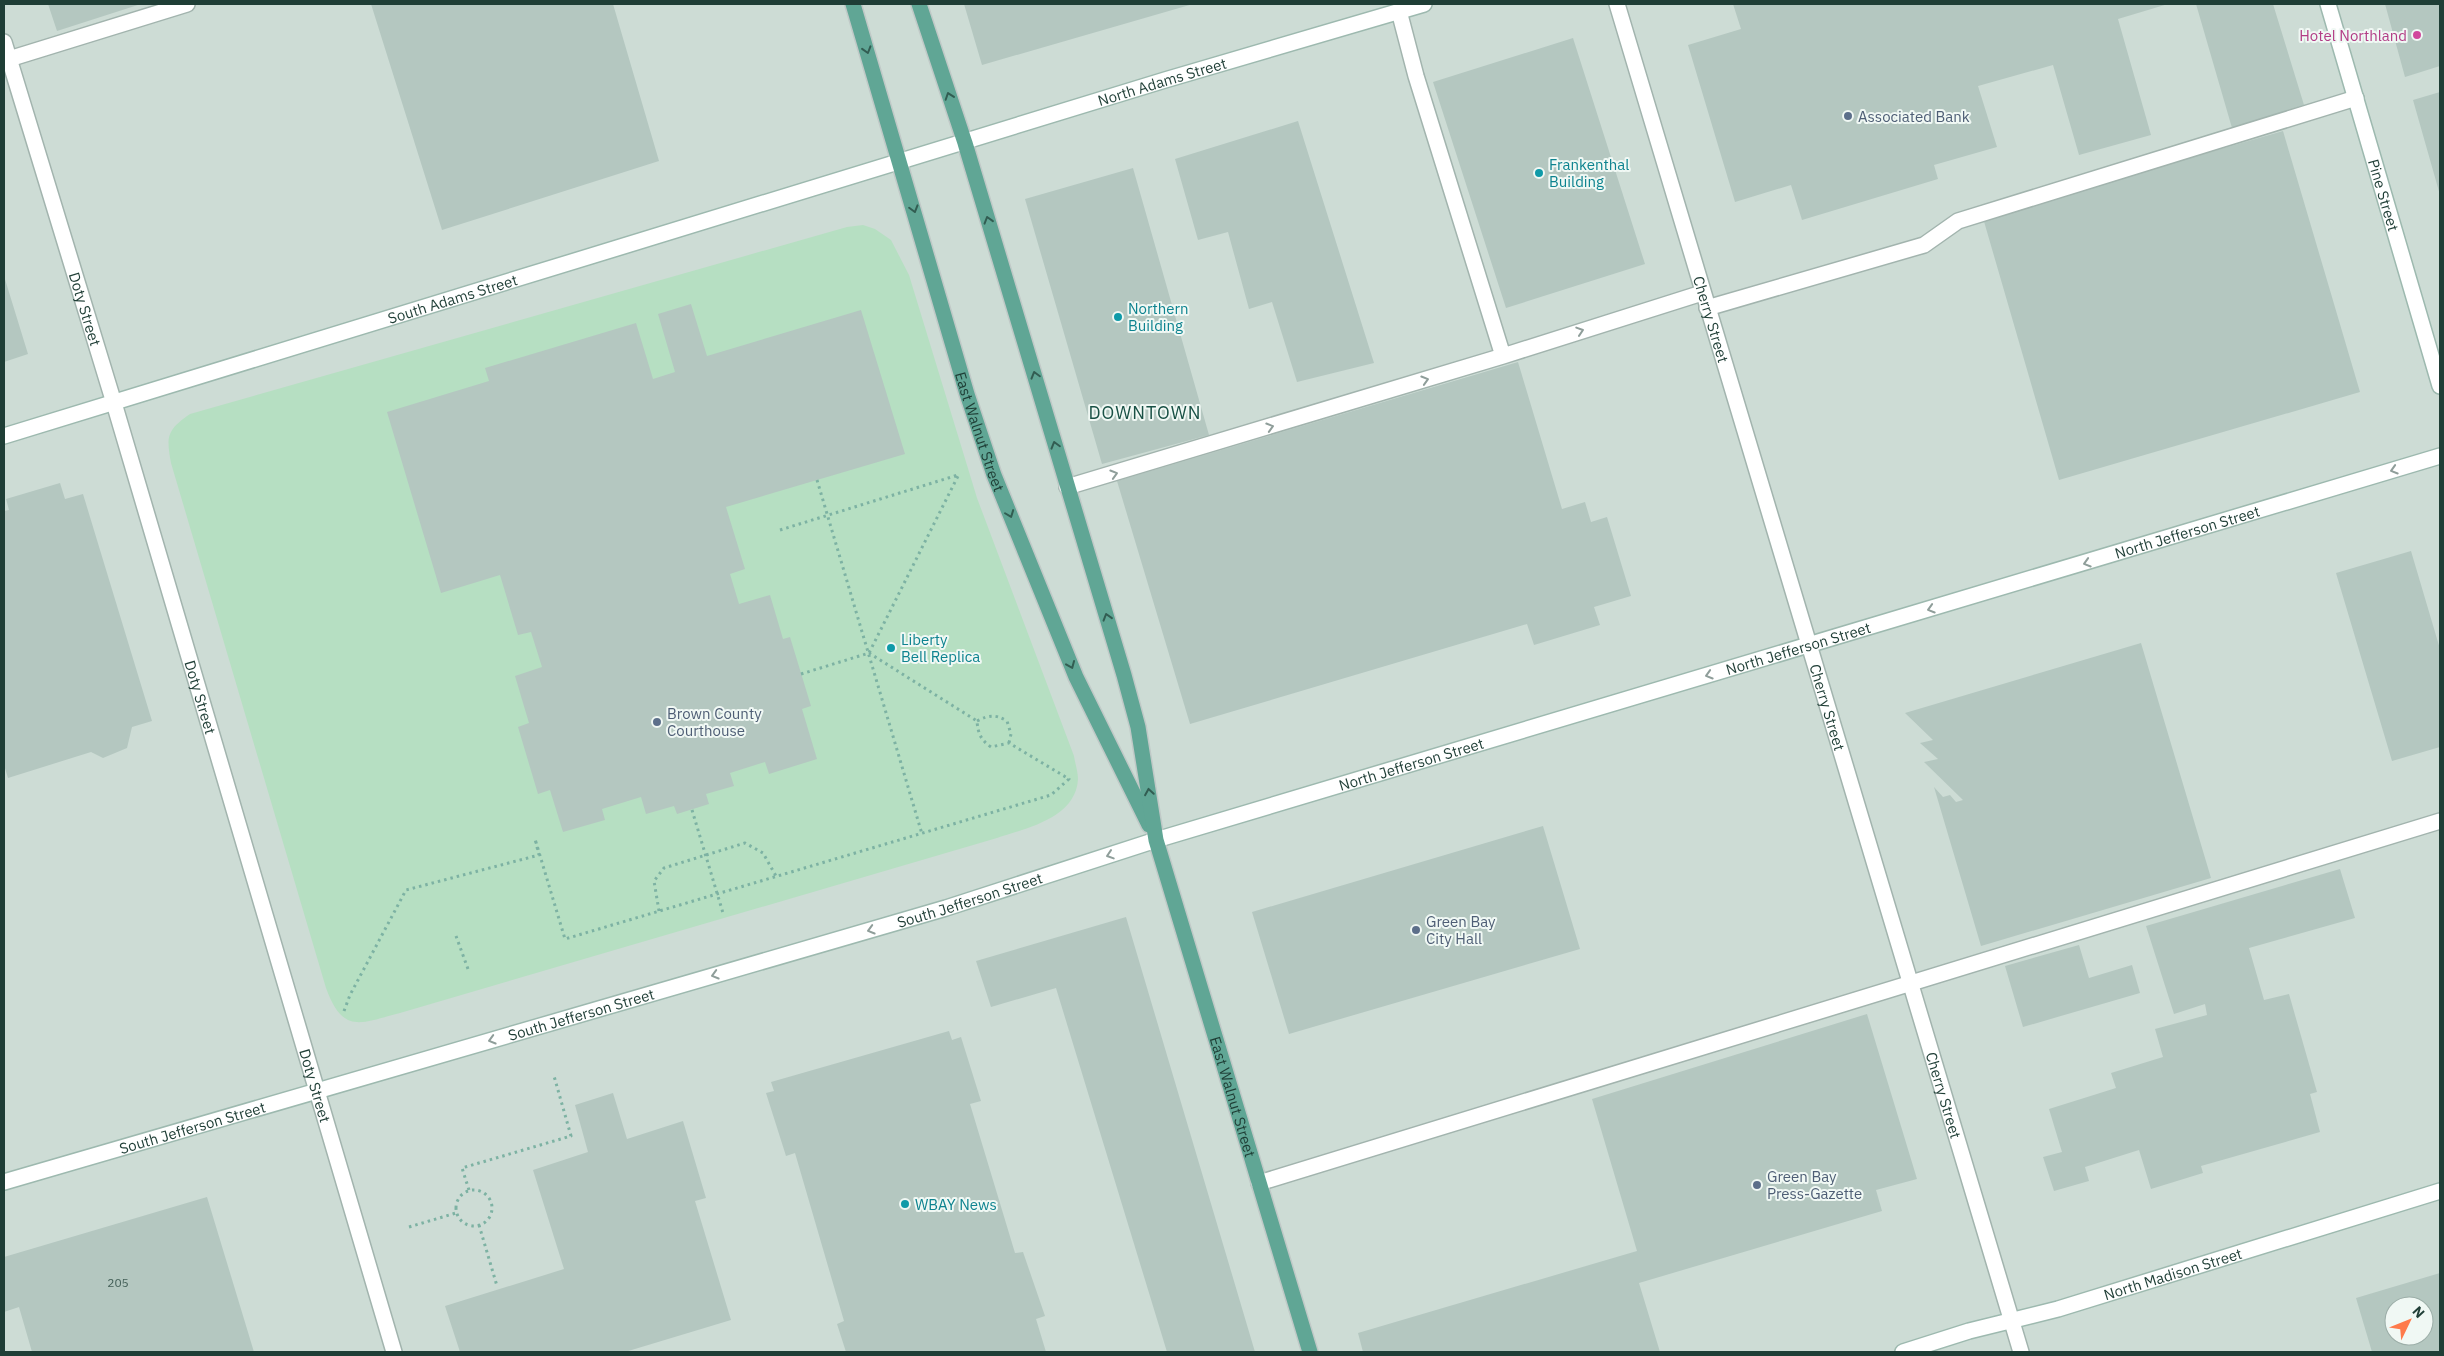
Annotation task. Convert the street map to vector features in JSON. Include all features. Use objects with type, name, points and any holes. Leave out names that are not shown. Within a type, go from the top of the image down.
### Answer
[{"type":"main road","name":"East Walnut Street","points":[[853,4],[967,394],[994,475],[1076,677],[1156,840]]},
{"type":"main road","name":"East Walnut Street","points":[[919,4],[965,142],[1138,727],[1156,840],[1310,1352]]},
{"type":"street","points":[[9,59],[187,4]]},
{"type":"street","name":"North Adams Street","points":[[900,162],[1424,4]]},
{"type":"street","name":"Cherry Street","points":[[1617,4],[1702,293],[2021,1352]]},
{"type":"street","name":"Pine Street","points":[[2328,4],[2440,386]]},
{"type":"street","points":[[1399,11],[1416,76],[1503,356]]},
{"type":"street","name":"Doty Street","points":[[4,42],[114,403],[315,1091],[394,1352]]},
{"type":"street","points":[[1707,308],[1924,245],[1958,221],[2356,98]]},
{"type":"street","name":"South Adams Street","points":[[4,436],[900,162]]},
{"type":"street","points":[[1067,487],[1503,356],[1702,293]]},
{"type":"street","name":"North Jefferson Street","points":[[1156,840],[2440,456]]},
{"type":"street","points":[[1259,1183],[2440,820]]},
{"type":"street","name":"South Jefferson Street","points":[[4,1182],[946,908],[1156,840]]},
{"type":"street","name":"North Madison Street","points":[[1903,1352],[2012,1319],[2058,1309],[2440,1191]]},
{"type":"path","points":[[780,530],[828,517],[959,474],[869,653],[801,674]]},
{"type":"path","points":[[817,480],[922,834]]},
{"type":"path","points":[[869,653],[977,721]]},
{"type":"path","points":[[977,721],[988,715],[999,716],[1007,721],[1011,734],[1009,743]]},
{"type":"path","points":[[344,1012],[350,995],[406,890],[539,855],[534,839],[566,939],[1051,795],[1069,779],[1009,743],[991,747],[984,742],[978,732],[977,721]]},
{"type":"path","points":[[692,810],[724,913]]},
{"type":"path","points":[[658,911],[654,881],[664,868],[745,843],[763,853],[776,876]]},
{"type":"path","points":[[456,936],[468,968]]},
{"type":"path","points":[[469,1190],[462,1168],[570,1136],[554,1076]]},
{"type":"path","points":[[469,1190],[486,1194],[492,1203],[491,1215],[488,1221],[480,1225],[463,1224],[456,1213],[456,1201],[459,1196],[469,1190]]},
{"type":"path","points":[[409,1227],[456,1213]]},
{"type":"path","points":[[480,1225],[497,1286]]},
{"type":"shaded area","points":[[4,4],[2440,4],[2440,1352],[4,1352]]},
{"type":"green space","points":[[863,225],[875,229],[891,240],[909,275],[977,498],[1074,756],[1078,779],[1075,792],[1069,803],[1048,819],[997,838],[400,1013],[364,1022],[355,1022],[347,1019],[339,1013],[332,1003],[326,988],[171,463],[169,440],[173,429],[190,414],[847,227]]},
{"type":"building","points":[[48,4],[141,4],[57,31]]},
{"type":"building","points":[[371,4],[613,4],[659,161],[442,230]]},
{"type":"building","points":[[964,4],[1193,4],[982,65]]},
{"type":"building","name":"Associated Bank","points":[[1733,4],[2168,4],[2118,19],[2151,135],[2079,155],[2053,65],[1978,86],[1997,147],[1934,165],[1938,179],[1802,220],[1791,185],[1735,202],[1688,45],[1741,29]]},
{"type":"building","points":[[2196,4],[2273,4],[2304,105],[2232,128]]},
{"type":"building","name":"Hotel Northland","points":[[2385,4],[2440,4],[2440,66],[2405,77]]},
{"type":"building","name":"Frankenthal Building","points":[[1573,38],[1645,264],[1506,308],[1433,82]]},
{"type":"building","points":[[2440,92],[2440,195],[2413,100]]},
{"type":"building","points":[[1298,121],[1374,363],[1297,382],[1272,302],[1249,309],[1228,232],[1198,240],[1175,159]]},
{"type":"building","points":[[2283,131],[2360,392],[2059,480],[1983,218]]},
{"type":"building","name":"Northern Building","points":[[1133,168],[1209,435],[1102,464],[1025,199]]},
{"type":"building","points":[[4,276],[28,354],[4,362]]},
{"type":"building","points":[[691,304],[707,356],[861,310],[905,454],[726,507],[745,569],[730,574],[739,604],[770,595],[783,639],[790,637],[811,706],[802,709],[817,759],[769,774],[765,762],[730,773],[734,786],[706,794],[709,804],[677,814],[674,806],[646,814],[641,797],[602,809],[605,820],[563,832],[550,790],[538,794],[518,727],[529,723],[515,676],[542,667],[531,632],[518,635],[500,575],[441,593],[387,412],[489,381],[485,368],[636,323],[653,379],[675,372],[658,314]]},
{"type":"building","points":[[1518,362],[1562,509],[1585,502],[1591,522],[1607,517],[1631,596],[1594,607],[1600,625],[1534,645],[1527,624],[1190,724],[1117,481]]},
{"type":"building","points":[[60,483],[65,499],[83,494],[152,721],[132,727],[127,748],[103,758],[91,752],[8,778],[4,765],[4,511],[9,510],[6,499]]},
{"type":"building","points":[[2411,551],[2440,649],[2440,747],[2392,761],[2336,573]]},
{"type":"building","points":[[2141,643],[2211,878],[1981,946],[1934,787],[1943,797],[1950,795],[1956,802],[1963,800],[1924,762],[1938,759],[1920,743],[1933,740],[1905,713]]},
{"type":"building","name":"Green Bay City Hall","points":[[1543,826],[1580,949],[1289,1034],[1252,912]]},
{"type":"building","points":[[2340,869],[2355,918],[2249,948],[2264,1000],[2289,994],[2317,1092],[2310,1094],[2320,1132],[2201,1166],[2203,1173],[2151,1189],[2139,1150],[2085,1167],[2089,1181],[2054,1191],[2043,1157],[2062,1152],[2049,1109],[2116,1088],[2111,1073],[2163,1057],[2155,1029],[2207,1015],[2205,1004],[2174,1014],[2146,926]]},
{"type":"building","points":[[1126,917],[1255,1352],[1167,1352],[1056,988],[991,1007],[976,961]]},
{"type":"building","points":[[2079,945],[2089,978],[2132,965],[2140,993],[2023,1027],[2005,966]]},
{"type":"building","name":"Green Bay Press-Gazette","points":[[1867,1014],[1917,1179],[1876,1190],[1882,1211],[1639,1283],[1660,1352],[1363,1352],[1358,1333],[1637,1251],[1592,1099]]},
{"type":"building","name":"WBAY News","points":[[949,1031],[952,1040],[961,1037],[981,1101],[970,1104],[1015,1253],[1023,1252],[1045,1316],[1036,1319],[1046,1352],[846,1352],[837,1324],[844,1321],[795,1153],[786,1156],[766,1093],[774,1091],[771,1082]]},
{"type":"building","points":[[613,1093],[627,1139],[683,1121],[706,1198],[695,1201],[731,1320],[625,1352],[460,1352],[445,1306],[564,1269],[533,1170],[588,1152],[575,1105]]},
{"type":"building","points":[[207,1197],[254,1352],[32,1352],[19,1307],[4,1312],[4,1257]]},
{"type":"building","points":[[2440,1273],[2440,1352],[2372,1352],[2356,1298]]},
{"type":"place","name":"Hotel Northland","points":[[2417,35]]},
{"type":"place","name":"Associated Bank","points":[[1848,116]]},
{"type":"place","name":"Frankenthal Building","points":[[1539,173]]},
{"type":"place","name":"Northern Building","points":[[1118,317]]},
{"type":"place","name":"Liberty Bell Replica","points":[[891,648]]},
{"type":"place","name":"Brown County Courthouse","points":[[657,722]]},
{"type":"place","name":"Green Bay City Hall","points":[[1416,930]]},
{"type":"place","name":"Green Bay Press-Gazette","points":[[1757,1185]]},
{"type":"place","name":"WBAY News","points":[[905,1204]]},
{"type":"district","name":"DOWNTOWN","points":[[1145,412]]}]
